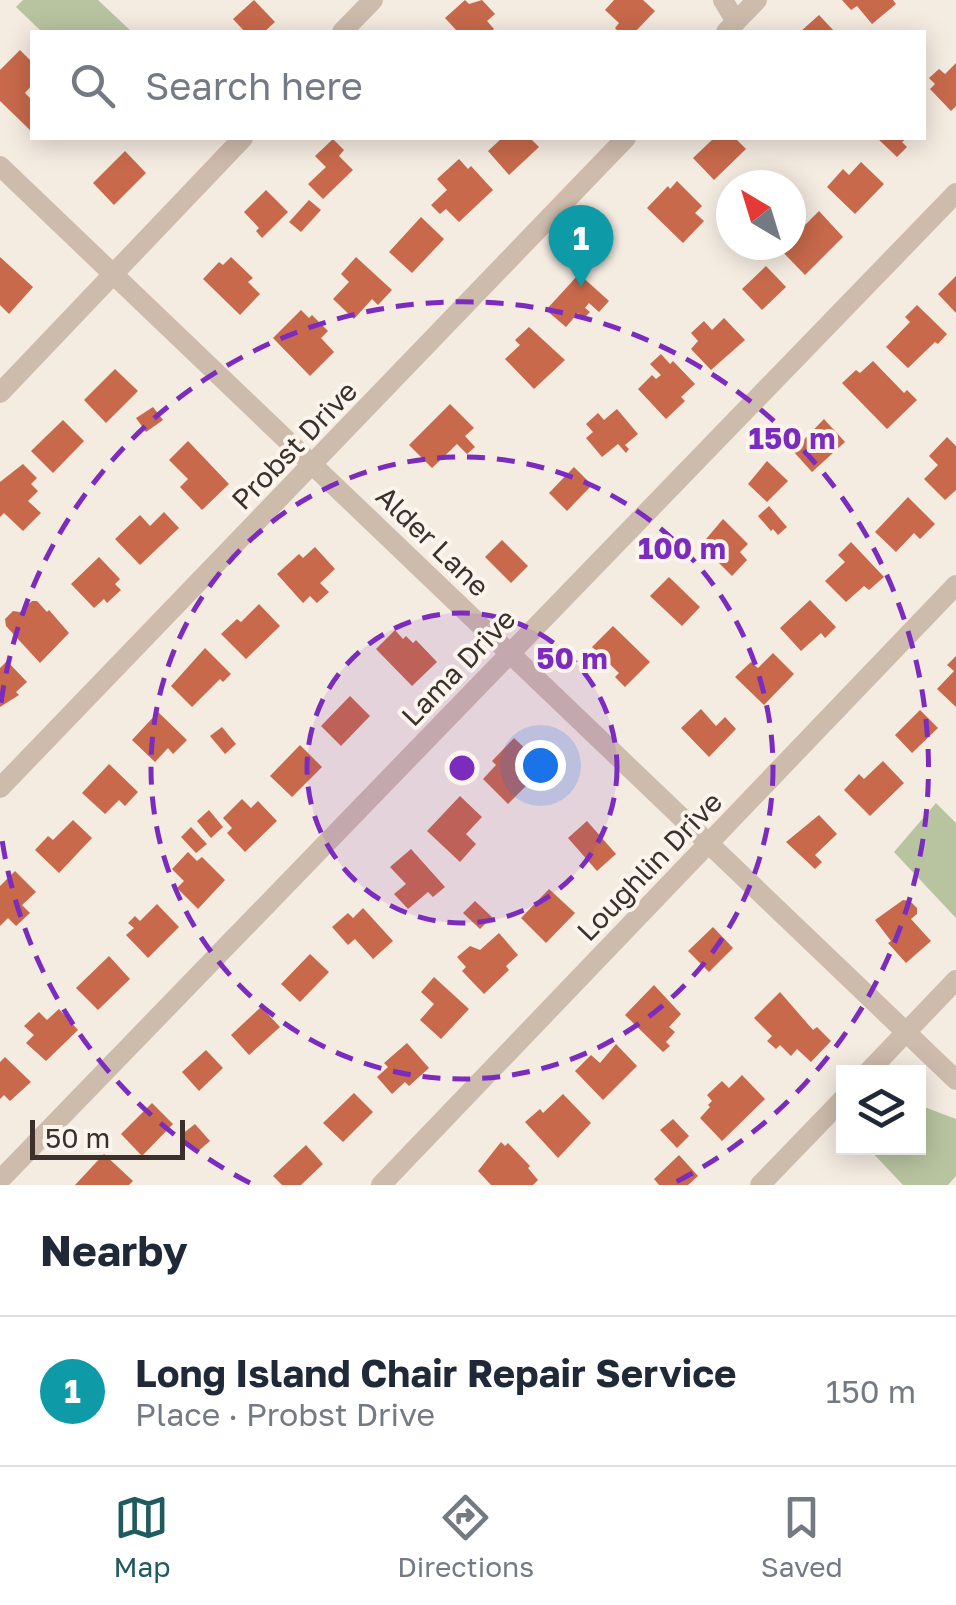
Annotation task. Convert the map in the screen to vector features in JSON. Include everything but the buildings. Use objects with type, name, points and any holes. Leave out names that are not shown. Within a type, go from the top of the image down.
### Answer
[{"type":"street","points":[[344,30],[373,0]]},
{"type":"street","points":[[723,0],[731,27]]},
{"type":"street","points":[[731,27],[756,0]]},
{"type":"street","points":[[0,394],[240,140]]},
{"type":"street","name":"Probst Drive","points":[[0,788],[624,140]]},
{"type":"street","name":"Alder Lane","points":[[0,166],[956,1080]]},
{"type":"street","name":"Lama Drive","points":[[0,1180],[956,192]]},
{"type":"street","name":"Loughlin Drive","points":[[381,1185],[956,585]]},
{"type":"street","points":[[875,1065],[956,980]]},
{"type":"street","points":[[760,1185],[836,1106]]},
{"type":"green space","points":[[23,0],[98,0],[130,30],[40,30],[16,7]]},
{"type":"green space","points":[[936,803],[956,823],[956,918],[894,852]]},
{"type":"green space","points":[[926,1108],[956,1119],[956,1176],[948,1185],[903,1185],[875,1155],[926,1155]]},
{"type":"place","name":"Long Island Chair Repair Service","points":[[581,287]]}]
